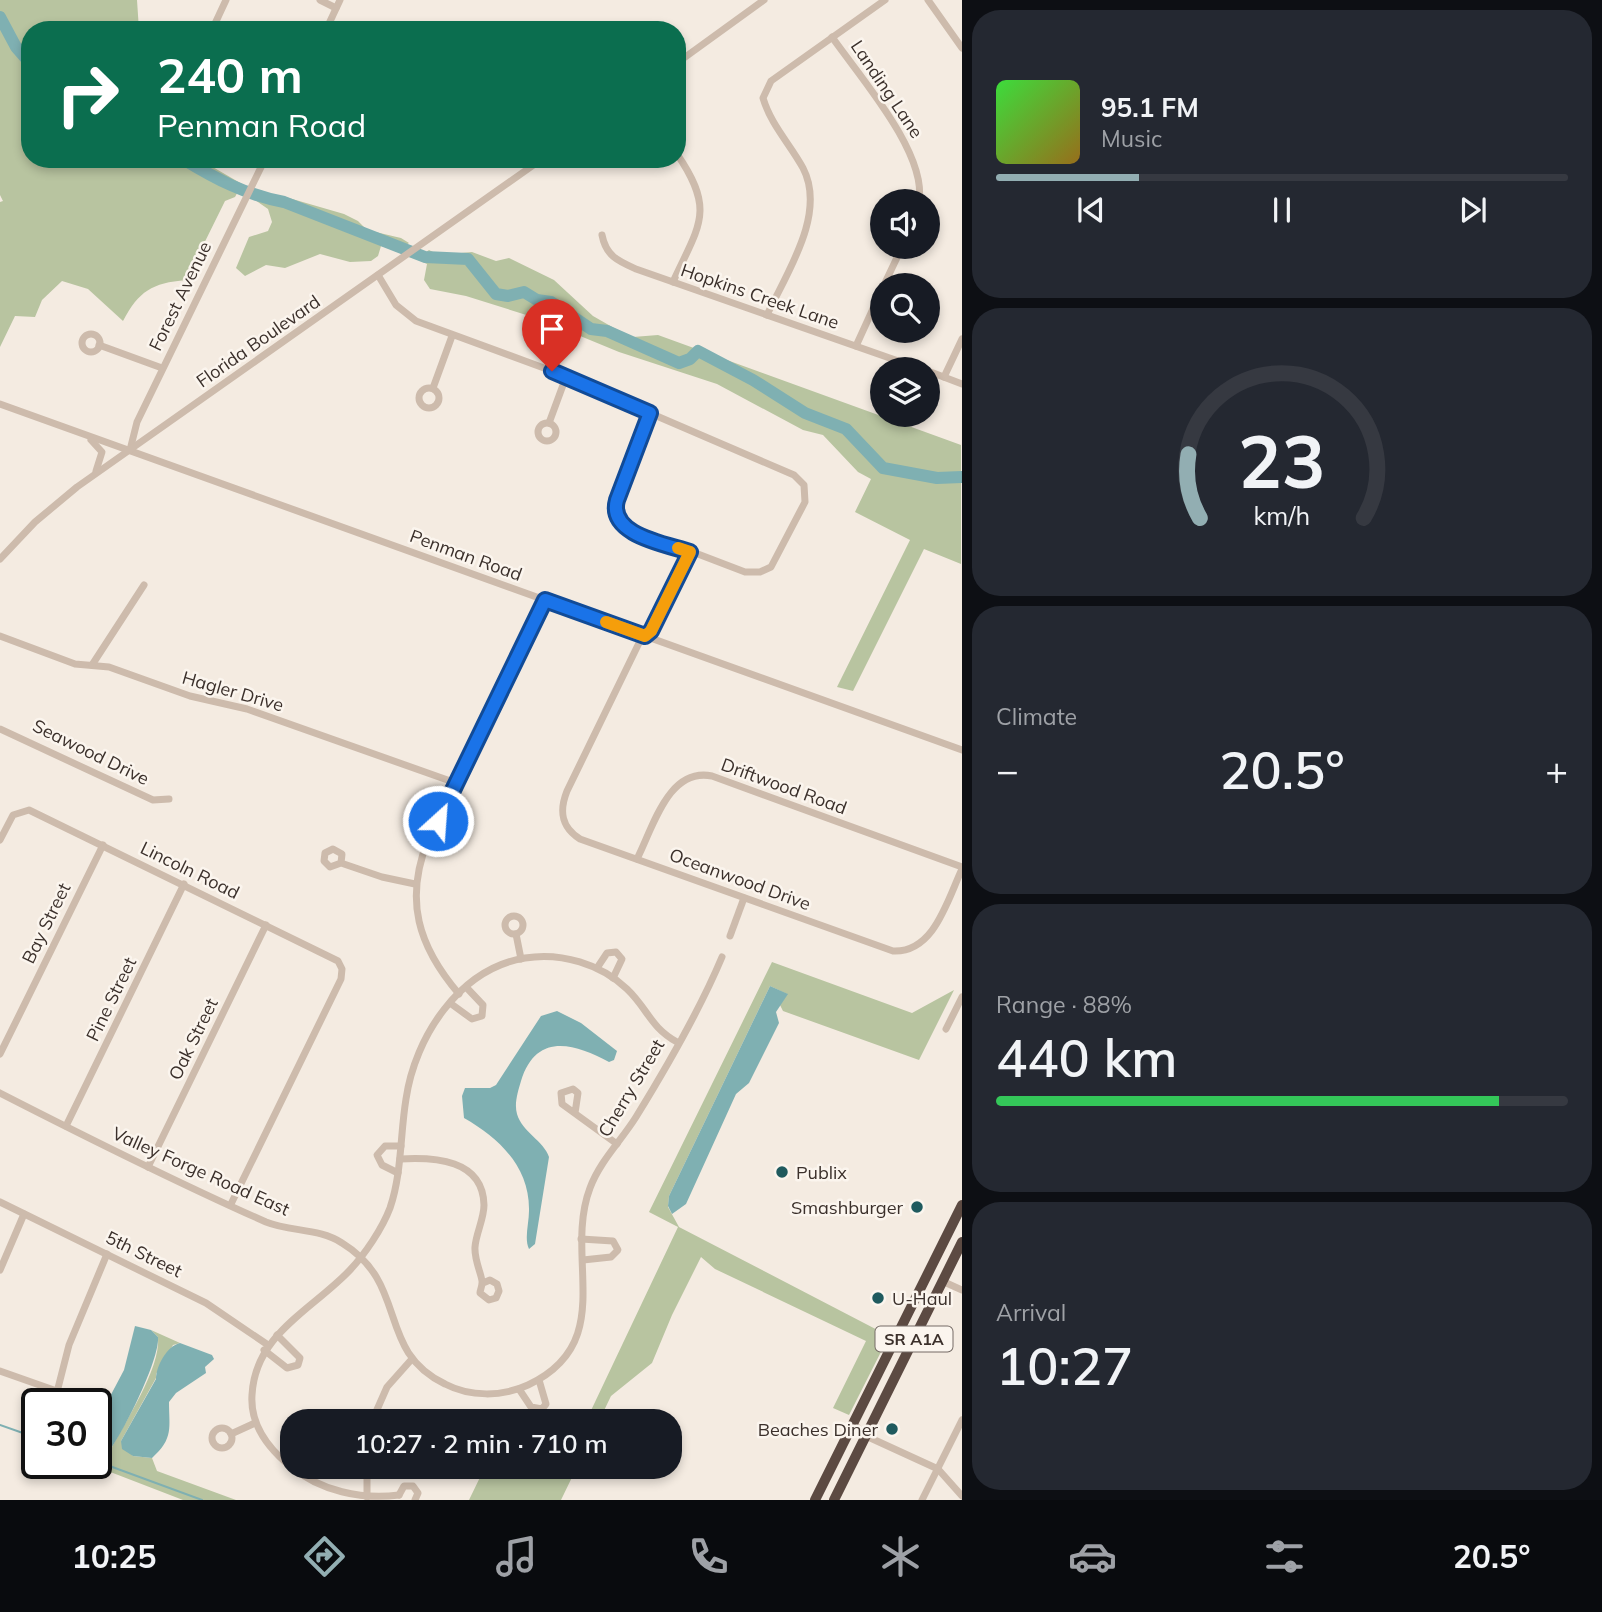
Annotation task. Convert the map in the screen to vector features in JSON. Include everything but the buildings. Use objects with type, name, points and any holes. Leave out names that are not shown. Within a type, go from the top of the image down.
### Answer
[{"type":"highway","name":"SR A1A","points":[[815,1500],[961,1205]]},
{"type":"highway","points":[[942,1281],[936,1272],[937,1266],[951,1227]]},
{"type":"highway","name":"SR A1A","points":[[834,1500],[961,1242]]},
{"type":"highway","points":[[920,1326],[918,1321],[932,1288],[928,1273]]},
{"type":"street","points":[[216,21],[226,0]]},
{"type":"street","points":[[320,0],[338,4],[330,21]]},
{"type":"street","points":[[686,56],[764,0]]},
{"type":"street","points":[[766,315],[808,223],[810,192],[804,170],[768,114],[763,98],[771,81],[885,0]]},
{"type":"street","points":[[929,0],[961,48]]},
{"type":"street","name":"Landing Lane","points":[[832,37],[908,147],[918,169],[919,189]]},
{"type":"street","name":"Forest Avenue","points":[[130,450],[133,433],[162,368],[261,168]]},
{"type":"street","name":"Florida Boulevard","points":[[0,559],[35,522],[93,476],[529,168]]},
{"type":"street","points":[[673,282],[697,229],[702,209],[697,184],[686,168]]},
{"type":"street","name":"Hopkins Creek Lane","points":[[602,235],[605,247],[612,257],[673,282],[888,357]]},
{"type":"street","points":[[378,275],[403,312],[416,321],[565,377],[787,471],[804,485],[805,502],[775,562],[765,570],[745,572],[622,525],[615,507],[650,413]]},
{"type":"street","points":[[856,346],[870,315]]},
{"type":"street","points":[[433,388],[452,336]]},
{"type":"street","points":[[944,377],[961,339]]},
{"type":"street","points":[[99,345],[162,368]]},
{"type":"street","points":[[940,376],[961,384]]},
{"type":"street","points":[[549,423],[565,377]]},
{"type":"street","name":"Penman Road","points":[[0,404],[961,750]]},
{"type":"street","points":[[82,433],[97,444],[102,452],[102,460],[93,476]]},
{"type":"street","points":[[645,636],[651,631],[690,552]]},
{"type":"street","points":[[92,665],[144,585]]},
{"type":"street","points":[[459,993],[440,971],[425,942],[417,916],[415,884],[422,856],[545,600]]},
{"type":"street","name":"Hagler Drive","points":[[0,636],[75,664],[108,667],[202,699],[247,709],[456,783]]},
{"type":"street","name":"Oceanwood Drive","points":[[645,636],[562,802],[563,821],[567,829],[580,839],[893,951],[915,948],[928,937],[961,868]]},
{"type":"street","name":"Seawood Drive","points":[[0,729],[19,735],[153,800],[169,799]]},
{"type":"street","name":"Driftwood Road","points":[[637,859],[677,783],[697,774],[712,776],[961,868]]},
{"type":"street","name":"Lincoln Road","points":[[0,840],[9,820],[18,812],[29,810],[332,957],[342,969],[341,979],[231,1204]]},
{"type":"street","name":"Bay Street","points":[[0,1054],[103,845]]},
{"type":"street","points":[[341,863],[382,877],[415,884]]},
{"type":"street","name":"Pine Street","points":[[66,1126],[184,884]]},
{"type":"street","points":[[730,936],[744,898]]},
{"type":"street","name":"Oak Street","points":[[148,1167],[266,925]]},
{"type":"street","points":[[516,934],[521,959]]},
{"type":"street","points":[[597,968],[607,953],[616,952],[622,960],[613,978]]},
{"type":"street","points":[[415,1500],[418,1493],[412,1486],[404,1486],[400,1497],[366,1496],[327,1488],[295,1471],[268,1445],[255,1423],[253,1381],[266,1348],[334,1285],[359,1256],[389,1210],[398,1173],[406,1096],[413,1068],[432,1027],[459,993],[495,968],[521,959],[552,957],[597,968],[613,978],[628,990],[660,1032],[677,1042]]},
{"type":"street","name":"Cherry Street","points":[[411,1360],[435,1379],[459,1390],[503,1393],[539,1380],[564,1358],[576,1339],[582,1320],[581,1239],[583,1212],[590,1188],[644,1104],[722,957]]},
{"type":"street","points":[[450,1003],[472,1019],[482,1016],[483,1005],[466,987]]},
{"type":"street","points":[[946,1029],[961,997]]},
{"type":"street","name":"Valley Forge Road East","points":[[0,1093],[148,1167],[276,1226],[334,1238],[359,1256],[382,1285],[398,1335],[411,1360]]},
{"type":"street","points":[[575,1114],[617,1144]]},
{"type":"street","points":[[398,1173],[382,1165],[377,1155],[385,1146],[401,1146]]},
{"type":"street","points":[[400,1159],[450,1161],[466,1169],[475,1179],[484,1205],[475,1246],[475,1261],[483,1283]]},
{"type":"street","name":"5th Street","points":[[0,1202],[215,1308],[287,1368],[298,1365],[300,1358],[297,1353],[277,1335]]},
{"type":"street","points":[[0,1270],[24,1214]]},
{"type":"street","points":[[581,1239],[612,1241],[618,1250],[611,1257],[583,1260]]},
{"type":"street","points":[[58,1388],[69,1345],[107,1254]]},
{"type":"street","points":[[942,1281],[961,1290]]},
{"type":"street","points":[[377,1409],[387,1387],[411,1360]]},
{"type":"street","points":[[0,1371],[46,1388]]},
{"type":"street","points":[[519,1389],[531,1407],[542,1409],[547,1404],[539,1380]]},
{"type":"street","points":[[922,1500],[961,1420]]},
{"type":"street","points":[[231,1434],[255,1423]]},
{"type":"street","points":[[853,1423],[866,1436],[938,1469],[961,1496]]},
{"type":"street","points":[[366,1496],[367,1479]]},
{"type":"green space","points":[[0,0],[137,0],[138,21],[21,21],[21,168],[214,168],[242,184],[235,197],[225,201],[186,280],[164,283],[148,290],[135,302],[123,321],[88,289],[62,281],[42,300],[35,317],[15,316],[0,347],[0,202],[3,201],[0,195]]},
{"type":"green space","points":[[260,190],[274,197],[282,196],[344,214],[358,221],[367,230],[401,238],[409,243],[398,251],[381,246],[378,256],[371,261],[350,262],[320,254],[285,268],[266,265],[245,276],[236,268],[249,237],[268,231],[272,222],[268,209],[255,200]]},
{"type":"green space","points":[[429,250],[439,255],[472,252],[496,261],[509,258],[554,280],[593,316],[633,337],[658,335],[870,412],[870,427],[911,427],[961,445],[961,564],[924,549],[853,691],[837,687],[910,540],[855,512],[871,479],[858,472],[823,435],[803,430],[717,384],[619,352],[539,319],[466,296],[430,289],[424,280],[427,264],[416,259]]},
{"type":"green space","points":[[772,962],[912,1013],[954,990],[919,1060],[783,1011],[780,1005],[787,994],[770,986],[669,1196],[668,1207],[679,1227],[889,1336],[849,1415],[833,1408],[866,1341],[715,1269],[701,1257],[652,1363],[611,1396],[605,1409],[592,1409],[678,1227],[649,1212]]},
{"type":"green space","points":[[151,1330],[180,1343],[173,1345],[121,1441],[133,1456],[152,1458],[157,1471],[236,1500],[183,1500],[112,1473],[112,1447],[148,1380],[154,1364],[158,1337]]},
{"type":"green space","points":[[479,1479],[571,1479],[561,1500],[469,1500]]},
{"type":"water","points":[[770,986],[788,994],[776,1012],[779,1023],[749,1083],[736,1094],[686,1204],[672,1214],[668,1206],[669,1196]]},
{"type":"water","points":[[557,1011],[581,1023],[617,1051],[614,1060],[609,1062],[583,1050],[558,1046],[546,1048],[528,1065],[518,1093],[517,1114],[523,1126],[543,1146],[549,1157],[535,1244],[529,1249],[528,1195],[524,1181],[510,1156],[500,1145],[464,1118],[462,1096],[465,1088],[490,1088],[496,1085],[541,1016]]},
{"type":"water","points":[[135,1326],[151,1330],[158,1337],[153,1363],[112,1447],[112,1393],[124,1370]]},
{"type":"water","points":[[180,1343],[212,1355],[214,1359],[205,1367],[206,1373],[176,1393],[169,1402],[169,1432],[159,1451],[152,1458],[133,1456],[122,1449],[121,1441],[156,1379],[163,1357]]},
{"type":"waterway","points":[[0,17],[21,53]]},
{"type":"waterway","points":[[198,168],[244,191],[284,202],[425,257],[468,259],[496,294],[508,296],[524,292],[537,300],[551,302],[591,329],[607,331],[679,363],[690,359],[698,351],[753,380],[805,413],[846,429],[883,468],[937,478],[962,477]]},
{"type":"waterway","points":[[0,1425],[21,1432]]},
{"type":"waterway","points":[[112,1467],[202,1500]]},
{"type":"slow traffic","points":[[606,622],[645,636],[651,631],[690,552],[678,548]]},
{"type":"place","name":"Publix","points":[[782,1172]]},
{"type":"place","name":"Smashburger","points":[[917,1207]]},
{"type":"place","name":"U-Haul","points":[[878,1298]]},
{"type":"place","name":"Beaches Diner","points":[[892,1429]]},
{"type":"route","points":[[438,821],[545,600],[645,636],[651,631],[690,552],[625,528],[616,514],[617,500],[650,413],[552,371]]}]
